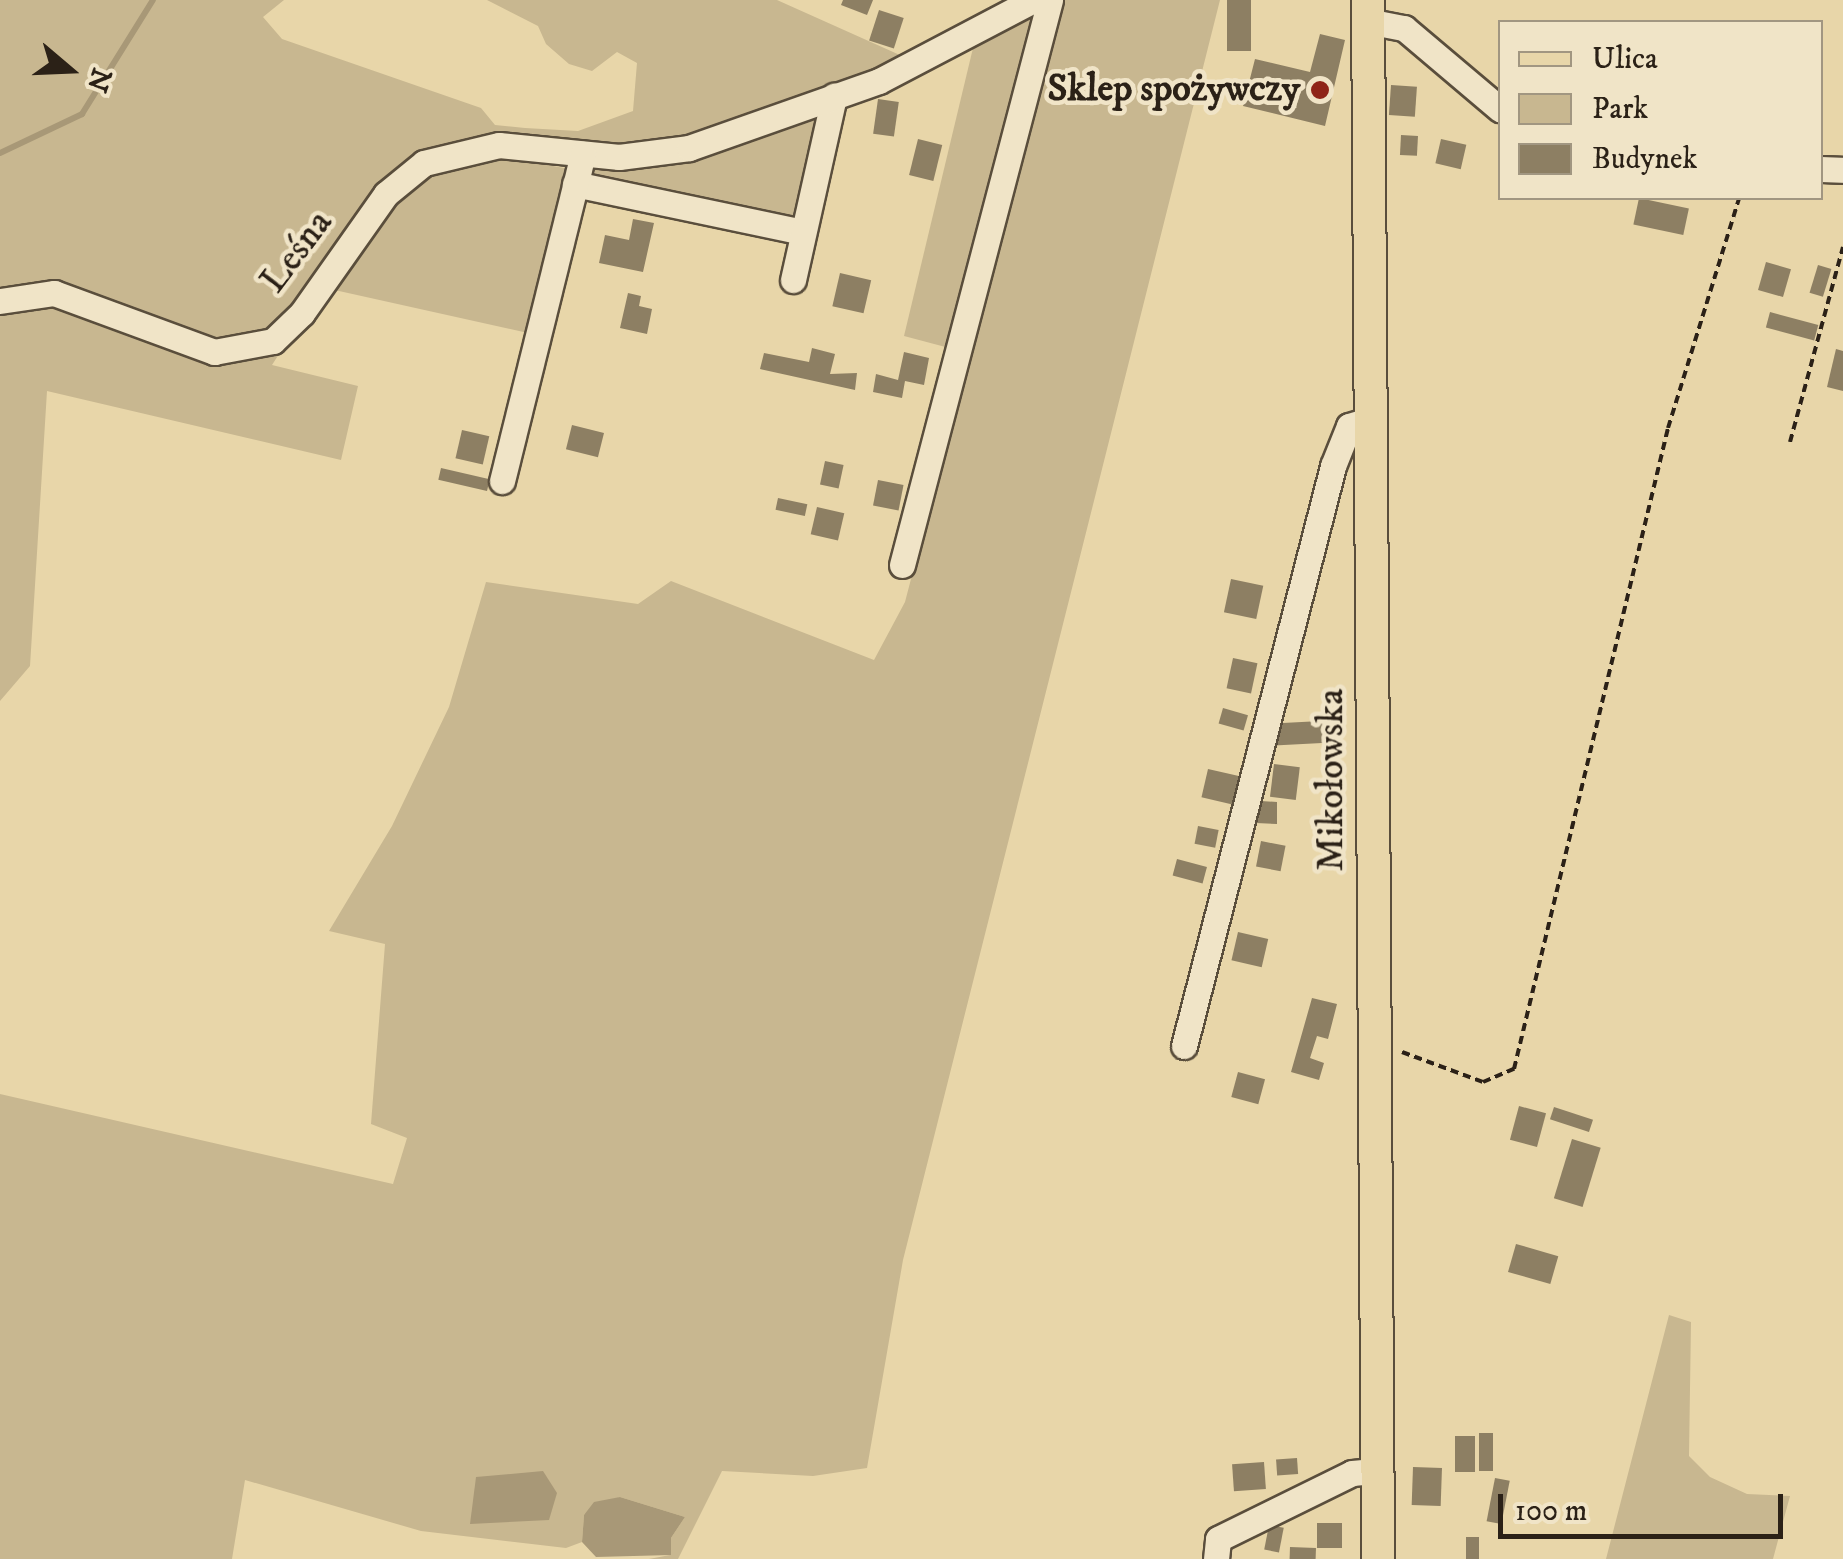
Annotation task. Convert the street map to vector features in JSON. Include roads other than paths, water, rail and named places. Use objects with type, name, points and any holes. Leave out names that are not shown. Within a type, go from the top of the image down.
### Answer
[{"type":"main road","name":"Mikołowska","points":[[1368,11],[1378,1559]]},
{"type":"street","name":"Leśna","points":[[0,301],[54,293],[214,352],[274,341],[302,313],[386,194],[424,163],[499,145],[618,157],[689,148],[834,96],[960,44],[1033,0]]},
{"type":"street","points":[[902,565],[1050,0]]},
{"type":"street","points":[[1368,11],[1404,28],[1498,107]]},
{"type":"street","points":[[793,280],[834,96]]},
{"type":"street","points":[[502,480],[583,154]]},
{"type":"street","points":[[576,184],[794,230]]},
{"type":"street","points":[[1184,1046],[1334,466],[1349,426],[1369,420]]},
{"type":"street","points":[[1216,1559],[1218,1539],[1352,1473],[1378,1471]]},
{"type":"waterway","points":[[0,153],[82,114],[153,0]]},
{"type":"place","name":"Sklep spożywczy","points":[[1320,90]]}]
